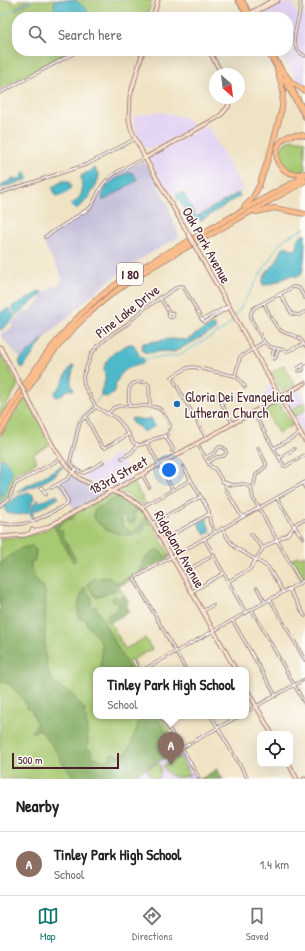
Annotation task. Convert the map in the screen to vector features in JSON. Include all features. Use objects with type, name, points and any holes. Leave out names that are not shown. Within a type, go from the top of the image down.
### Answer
[{"type":"highway","points":[[278,67],[292,83],[305,90]]},
{"type":"highway","points":[[194,238],[244,207],[256,193],[272,147],[284,102],[284,90],[278,67]]},
{"type":"highway","points":[[305,136],[293,135],[285,138],[278,145],[276,155],[279,165],[285,171],[296,174],[305,174]]},
{"type":"highway","name":"I 80","points":[[0,424],[40,361],[79,315],[101,296],[129,275],[305,174]]},
{"type":"highway","name":"I 80","points":[[0,433],[44,364],[93,309],[120,288],[154,265],[305,181]]},
{"type":"highway","points":[[246,214],[263,209],[274,208],[305,214]]},
{"type":"main road","points":[[238,0],[246,12]]},
{"type":"main road","points":[[242,0],[246,12]]},
{"type":"main road","points":[[270,56],[305,112]]},
{"type":"main road","points":[[273,56],[305,117]]},
{"type":"street","points":[[154,12],[158,0]]},
{"type":"street","points":[[254,12],[273,0]]},
{"type":"street","points":[[256,12],[278,0]]},
{"type":"street","points":[[300,0],[301,6],[294,37],[296,47],[305,56]]},
{"type":"street","points":[[0,93],[69,56]]},
{"type":"street","name":"Oak Park Avenue","points":[[142,56],[128,107],[129,119],[135,139],[305,441]]},
{"type":"street","points":[[212,56],[219,68]]},
{"type":"street","points":[[45,237],[90,208],[102,186],[110,178],[220,116],[228,107],[229,104]]},
{"type":"street","points":[[0,193],[88,164],[135,139]]},
{"type":"street","name":"Pine Lake Drive","points":[[96,407],[84,385],[83,380],[84,372],[92,352],[112,334],[127,324],[138,313],[160,297],[181,285],[183,286],[202,320],[205,322],[229,307]]},
{"type":"street","points":[[264,303],[278,328],[298,337],[304,345],[289,351],[278,350],[268,346],[264,342],[250,318],[250,313],[253,309],[293,287],[299,288],[305,298]]},
{"type":"street","points":[[280,294],[292,314],[297,316],[305,312]]},
{"type":"street","points":[[160,297],[169,313]]},
{"type":"street","points":[[235,376],[240,358],[264,342]]},
{"type":"street","points":[[0,347],[62,458],[72,472]]},
{"type":"street","points":[[274,349],[272,356],[273,359],[276,358],[278,350]]},
{"type":"street","points":[[206,438],[172,377],[187,368],[193,367],[235,376],[245,386]]},
{"type":"street","points":[[129,406],[130,386],[132,383],[136,382],[146,382],[149,385],[150,406]]},
{"type":"street","name":"183rd Street","points":[[0,537],[30,534],[51,525],[305,383]]},
{"type":"street","points":[[214,395],[218,397],[233,424]]},
{"type":"street","points":[[103,462],[84,473],[81,473],[70,461],[80,422],[96,407],[121,423],[133,442],[138,444],[147,444],[154,439],[166,436],[170,431],[169,424],[160,409],[150,406],[116,407],[108,414]]},
{"type":"street","points":[[253,412],[284,466],[305,455]]},
{"type":"street","points":[[86,417],[102,447],[105,448],[129,434]]},
{"type":"street","points":[[274,448],[300,433]]},
{"type":"street","points":[[166,436],[173,449],[172,451]]},
{"type":"street","points":[[197,443],[221,480],[226,484],[244,484],[251,488]]},
{"type":"street","points":[[122,458],[132,452],[138,444]]},
{"type":"street","points":[[147,444],[173,490]]},
{"type":"street","points":[[206,458],[214,453],[219,447],[225,449],[226,453],[224,456],[217,457],[208,462]]},
{"type":"street","points":[[258,448],[266,463],[266,466],[256,475],[254,484],[251,488],[253,498],[301,582]]},
{"type":"street","points":[[279,458],[294,449]]},
{"type":"street","points":[[0,506],[9,499],[15,484],[62,458]]},
{"type":"street","points":[[183,466],[209,514],[210,522],[215,532]]},
{"type":"street","points":[[44,492],[67,479],[76,469]]},
{"type":"street","name":"Ridgeland Avenue","points":[[72,472],[83,480],[122,494],[142,507],[154,523],[191,592],[234,667]]},
{"type":"street","points":[[142,474],[149,487]]},
{"type":"street","points":[[142,507],[191,480]]},
{"type":"street","points":[[184,667],[134,578],[305,482]]},
{"type":"street","points":[[0,523],[19,525],[36,521],[67,504],[68,501],[58,484]]},
{"type":"street","points":[[226,484],[226,490],[242,517]]},
{"type":"street","points":[[302,484],[305,488]]},
{"type":"street","points":[[121,486],[119,490],[122,494]]},
{"type":"street","points":[[41,487],[46,495]]},
{"type":"street","points":[[104,488],[104,495]]},
{"type":"street","points":[[154,523],[200,497]]},
{"type":"street","points":[[277,497],[303,538]]},
{"type":"street","points":[[163,540],[209,514]]},
{"type":"street","points":[[229,581],[248,571],[263,548],[288,534],[298,522],[305,520]]},
{"type":"street","points":[[222,528],[232,544],[266,565],[283,592]]},
{"type":"street","points":[[251,534],[263,548]]},
{"type":"street","points":[[204,538],[246,613]]},
{"type":"street","points":[[181,574],[214,556]]},
{"type":"street","points":[[191,592],[224,574]]},
{"type":"street","points":[[148,667],[305,580]]},
{"type":"street","points":[[257,588],[265,602]]},
{"type":"street","points":[[289,589],[305,616]]},
{"type":"street","points":[[270,599],[305,660]]},
{"type":"street","points":[[203,611],[213,605]]},
{"type":"street","points":[[252,610],[305,704]]},
{"type":"street","points":[[232,620],[276,696]]},
{"type":"street","points":[[133,660],[136,667]]},
{"type":"street","points":[[249,710],[305,679]]},
{"type":"street","points":[[249,693],[270,731]]},
{"type":"street","points":[[163,719],[199,778]]},
{"type":"street","points":[[214,719],[248,779]]},
{"type":"street","points":[[182,748],[234,719]]},
{"type":"street","points":[[291,767],[297,779]]},
{"type":"shaded area","points":[[288,2],[294,3],[297,14],[303,16],[305,9],[305,84],[298,82],[295,77],[295,73],[291,71],[281,56],[293,56],[293,12],[268,12],[280,4]]},
{"type":"shaded area","points":[[157,112],[180,116],[196,127],[165,144],[145,148],[137,134],[133,116]]},
{"type":"shaded area","points":[[207,125],[243,189],[197,215],[185,193],[181,190],[169,196],[149,159],[151,156]]},
{"type":"shaded area","points":[[143,161],[146,163],[167,202],[179,237],[144,257],[116,276],[84,302],[21,359],[0,334],[13,326],[11,323],[25,310],[28,312],[41,300],[39,297],[54,285],[56,287],[63,278],[42,240],[92,207],[102,188],[110,178]]},
{"type":"shaded area","points":[[271,384],[277,396],[268,402],[263,393],[267,391],[266,387]]},
{"type":"shaded area","points":[[299,388],[305,402],[290,410],[285,398]]},
{"type":"shaded area","points":[[305,411],[305,438],[294,417]]},
{"type":"shaded area","points":[[118,453],[132,478],[112,489],[82,477],[110,460],[109,457]]},
{"type":"shaded area","points":[[72,475],[104,490],[104,494],[75,511],[60,485]]},
{"type":"shaded area","points":[[181,749],[197,779],[127,779]]},
{"type":"green space","points":[[0,0],[11,0],[13,4],[19,0],[30,0],[15,8],[16,10],[34,0],[152,0],[148,12],[12,12],[12,56],[61,56],[0,89]]},
{"type":"green space","points":[[292,139],[305,141],[305,171],[297,172],[289,170],[284,167],[280,161],[279,155],[281,149]]},
{"type":"green space","points":[[0,351],[18,385],[0,416]]},
{"type":"green space","points":[[284,365],[295,385],[282,392],[271,373]]},
{"type":"green space","points":[[25,396],[51,444],[33,454],[37,462],[16,473],[9,497],[0,502],[0,437]]},
{"type":"green space","points":[[279,402],[283,409],[279,407],[284,411],[293,425],[278,433],[265,410],[270,406],[276,406],[272,405]]},
{"type":"green space","points":[[305,402],[305,411],[294,417],[290,410]]},
{"type":"green space","points":[[133,481],[146,504],[143,505],[120,491]]},
{"type":"green space","points":[[111,494],[132,502],[140,509],[153,527],[170,556],[97,597],[120,588],[124,595],[116,602],[119,605],[116,611],[107,616],[125,649],[145,638],[152,649],[132,660],[136,667],[93,667],[93,719],[163,719],[176,744],[181,749],[127,779],[0,779],[0,538],[23,537],[41,532]]},
{"type":"green space","points":[[116,497],[129,504],[137,511],[136,513],[132,514],[136,518],[133,523],[127,522],[126,517],[123,516],[120,519],[122,521],[122,526],[132,533],[140,526],[144,518],[147,517],[151,523],[144,526],[143,532],[130,535],[114,532],[100,525],[95,520],[93,514],[96,508],[105,505]]},
{"type":"green space","points":[[74,514],[73,518],[62,522],[60,526],[58,526],[60,530],[63,531],[62,534],[76,560],[73,562],[53,525]]},
{"type":"green space","points":[[32,546],[36,550],[35,560],[31,562],[31,570],[39,585],[43,586],[45,591],[45,649],[48,670],[54,682],[72,695],[85,710],[83,713],[86,719],[88,744],[86,746],[92,752],[92,757],[105,761],[110,758],[110,755],[114,754],[120,756],[126,753],[130,746],[139,719],[158,719],[178,751],[127,779],[75,779],[61,761],[60,756],[39,729],[32,733],[31,731],[36,727],[36,721],[32,710],[27,708],[21,696],[11,686],[3,681],[0,682],[0,563],[22,548]]},
{"type":"green space","points":[[157,549],[165,557],[170,556],[169,558],[140,573],[141,565],[145,559]]},
{"type":"green space","points":[[305,555],[305,580],[302,581],[291,560],[298,556],[301,557]]},
{"type":"green space","points":[[132,576],[134,577],[133,579],[119,586],[118,589],[99,597],[96,597],[87,584],[94,579],[108,577],[115,582],[119,582]]},
{"type":"green space","points":[[85,588],[92,599],[92,607],[96,607],[128,667],[101,667],[101,644],[88,626],[86,619],[79,619],[78,611],[81,596]]},
{"type":"green space","points":[[115,595],[119,599],[124,595],[128,601],[126,606],[129,612],[109,623],[106,617],[119,607],[116,602],[113,602],[112,598]]},
{"type":"green space","points":[[180,757],[190,775],[181,777],[171,776],[163,766]]},
{"type":"green space","points":[[159,763],[161,769],[159,777],[158,779],[152,779],[147,769]]},
{"type":"green space","points":[[217,769],[223,779],[201,779]]},
{"type":"water","points":[[55,0],[76,0],[86,8],[88,12],[58,12],[54,5]]},
{"type":"water","points":[[94,168],[99,175],[96,184],[87,200],[75,209],[71,205],[81,195],[81,176]]},
{"type":"water","points":[[24,172],[28,175],[28,179],[1,188],[3,184],[11,179],[21,179]]},
{"type":"water","points":[[130,172],[137,179],[136,181],[103,201],[104,191],[107,186]]},
{"type":"water","points":[[63,181],[69,181],[71,186],[69,191],[65,194],[56,196],[52,187]]},
{"type":"water","points":[[180,193],[184,194],[196,217],[238,193],[240,196],[200,221],[197,218],[193,220],[177,198],[176,195]]},
{"type":"water","points":[[305,234],[304,257],[301,274],[299,276],[290,276],[272,284],[263,285],[262,281],[268,270],[275,264],[283,248],[286,246],[293,250],[296,249],[298,246],[297,239]]},
{"type":"water","points":[[41,291],[43,293],[16,315],[12,308],[13,306]]},
{"type":"water","points":[[9,308],[15,317],[0,331],[0,313]]},
{"type":"water","points":[[211,325],[214,325],[215,330],[174,352],[164,351],[149,353],[144,352],[142,349],[142,344],[144,343],[170,339],[187,340]]},
{"type":"water","points":[[45,337],[23,368],[21,367],[19,361]]},
{"type":"water","points":[[129,344],[134,345],[140,357],[143,358],[144,363],[132,366],[119,377],[113,394],[107,397],[101,396],[101,390],[105,381],[105,363],[110,356]]},
{"type":"water","points":[[73,365],[71,385],[74,390],[67,390],[59,397],[55,396],[55,392],[61,386],[68,371]]},
{"type":"water","points":[[151,418],[155,426],[143,432],[139,427],[132,423],[131,419],[143,420]]},
{"type":"water","points":[[0,458],[5,460],[13,471],[5,494],[0,496]]},
{"type":"water","points":[[62,466],[56,474],[47,480],[30,488],[16,492]]},
{"type":"water","points":[[28,492],[34,497],[31,505],[34,520],[30,513],[19,515],[7,513],[4,508],[5,505],[20,495]]},
{"type":"water","points":[[57,495],[57,499],[34,511],[33,505],[38,499],[40,502]]},
{"type":"water","points":[[207,518],[207,523],[211,531],[205,535],[198,523]]},
{"type":"waterway","points":[[0,17],[32,0]]},
{"type":"waterway","points":[[143,359],[177,356],[226,328],[236,315],[279,244],[286,238],[305,228]]},
{"type":"waterway","points":[[96,402],[101,396]]},
{"type":"waterway","points":[[67,461],[78,421],[93,405]]},
{"type":"waterway","points":[[0,501],[17,492]]},
{"type":"place","name":"Gloria Dei Evangelical Lutheran Church","points":[[177,404]]},
{"type":"place","name":"Tinley Park High School","points":[[171,765]]}]
